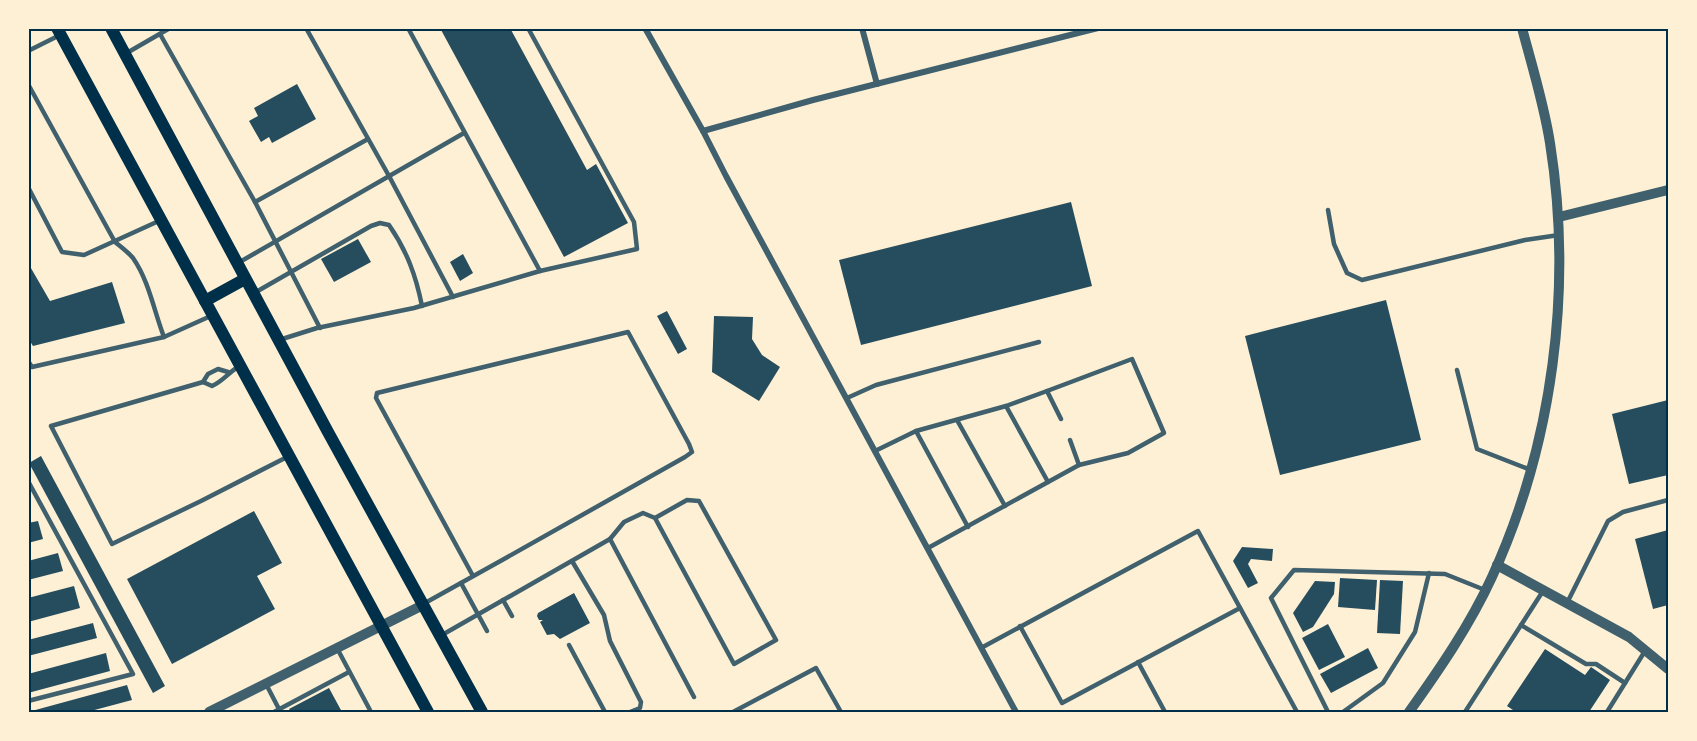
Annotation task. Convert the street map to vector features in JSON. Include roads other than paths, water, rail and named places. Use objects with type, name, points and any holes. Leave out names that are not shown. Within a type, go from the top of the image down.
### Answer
[{"type":"main road","points":[[111,28],[245,279],[482,712]]},
{"type":"main road","points":[[58,32],[428,712]]},
{"type":"main road","points":[[205,301],[245,279]]},
{"type":"street","points":[[645,28],[703,131],[1016,712]]},
{"type":"street","points":[[862,28],[877,84]]},
{"type":"street","points":[[703,131],[1075,31],[1098,28]]},
{"type":"street","points":[[1409,712],[1452,651],[1497,565],[1510,536],[1544,419],[1554,350],[1558,300],[1559,217],[1550,142],[1522,28]]},
{"type":"street","points":[[1559,217],[1668,190]]},
{"type":"street","points":[[1497,565],[1629,637],[1668,669]]},
{"type":"street","points":[[209,712],[423,605]]},
{"type":"lane","points":[[125,54],[170,28]]},
{"type":"lane","points":[[306,28],[389,176],[453,297]]},
{"type":"lane","points":[[408,28],[540,272]]},
{"type":"lane","points":[[279,340],[320,328],[422,306],[540,272],[637,249],[634,222],[528,28]]},
{"type":"lane","points":[[28,51],[58,32]]},
{"type":"lane","points":[[160,34],[255,202],[320,328]]},
{"type":"lane","points":[[28,84],[115,242],[132,258],[148,287],[154,312],[164,337]]},
{"type":"lane","points":[[237,264],[464,133]]},
{"type":"lane","points":[[255,202],[368,139]]},
{"type":"lane","points":[[28,187],[62,252],[84,255],[161,220]]},
{"type":"lane","points":[[1328,210],[1334,244],[1347,273],[1362,280],[1525,240],[1559,235]]},
{"type":"lane","points":[[254,293],[371,225],[380,223],[389,225],[400,240],[414,271],[422,306]]},
{"type":"lane","points":[[28,361],[32,367],[164,337],[213,315]]},
{"type":"lane","points":[[423,605],[692,452],[628,332],[377,393],[376,398],[473,576]]},
{"type":"lane","points":[[847,398],[876,385],[1039,342]]},
{"type":"lane","points":[[875,451],[916,431],[1006,406],[1132,359],[1164,433],[1128,453],[1079,465],[928,548]]},
{"type":"lane","points":[[241,366],[228,372],[224,380],[212,386],[203,382],[51,426],[112,544],[289,456]]},
{"type":"lane","points":[[203,382],[208,374],[218,369],[228,372]]},
{"type":"lane","points":[[1456,370],[1477,449],[1531,470]]},
{"type":"lane","points":[[1047,391],[1061,419]]},
{"type":"lane","points":[[1006,406],[1048,482]]},
{"type":"lane","points":[[957,420],[1005,506]]},
{"type":"lane","points":[[916,431],[968,527]]},
{"type":"lane","points":[[1070,440],[1079,465]]},
{"type":"lane","points":[[28,481],[133,674],[28,700]]},
{"type":"lane","points":[[440,636],[610,539],[624,522],[643,513],[655,518],[734,664],[776,639],[699,501],[687,500],[655,518]]},
{"type":"lane","points":[[1567,603],[1608,521],[1623,512],[1668,500]]},
{"type":"lane","points":[[981,648],[1198,531],[1297,712]]},
{"type":"lane","points":[[610,539],[694,697]]},
{"type":"lane","points":[[572,561],[604,615],[610,640],[641,702],[639,708],[630,712]]},
{"type":"lane","points":[[1328,712],[1271,598],[1294,570],[1445,574],[1485,590]]},
{"type":"lane","points":[[1343,712],[1383,683],[1415,632],[1429,573]]},
{"type":"lane","points":[[462,583],[487,631]]},
{"type":"lane","points":[[1465,712],[1544,590]]},
{"type":"lane","points":[[503,600],[512,616]]},
{"type":"lane","points":[[1020,626],[1062,703],[1240,608]]},
{"type":"lane","points":[[1521,625],[1586,664],[1596,664],[1625,683]]},
{"type":"lane","points":[[569,645],[605,712]]},
{"type":"lane","points":[[336,647],[371,712]]},
{"type":"lane","points":[[1607,712],[1645,650]]},
{"type":"lane","points":[[1138,662],[1165,712]]},
{"type":"lane","points":[[733,712],[816,668],[841,712]]},
{"type":"lane","points":[[266,684],[278,712],[350,672]]}]
